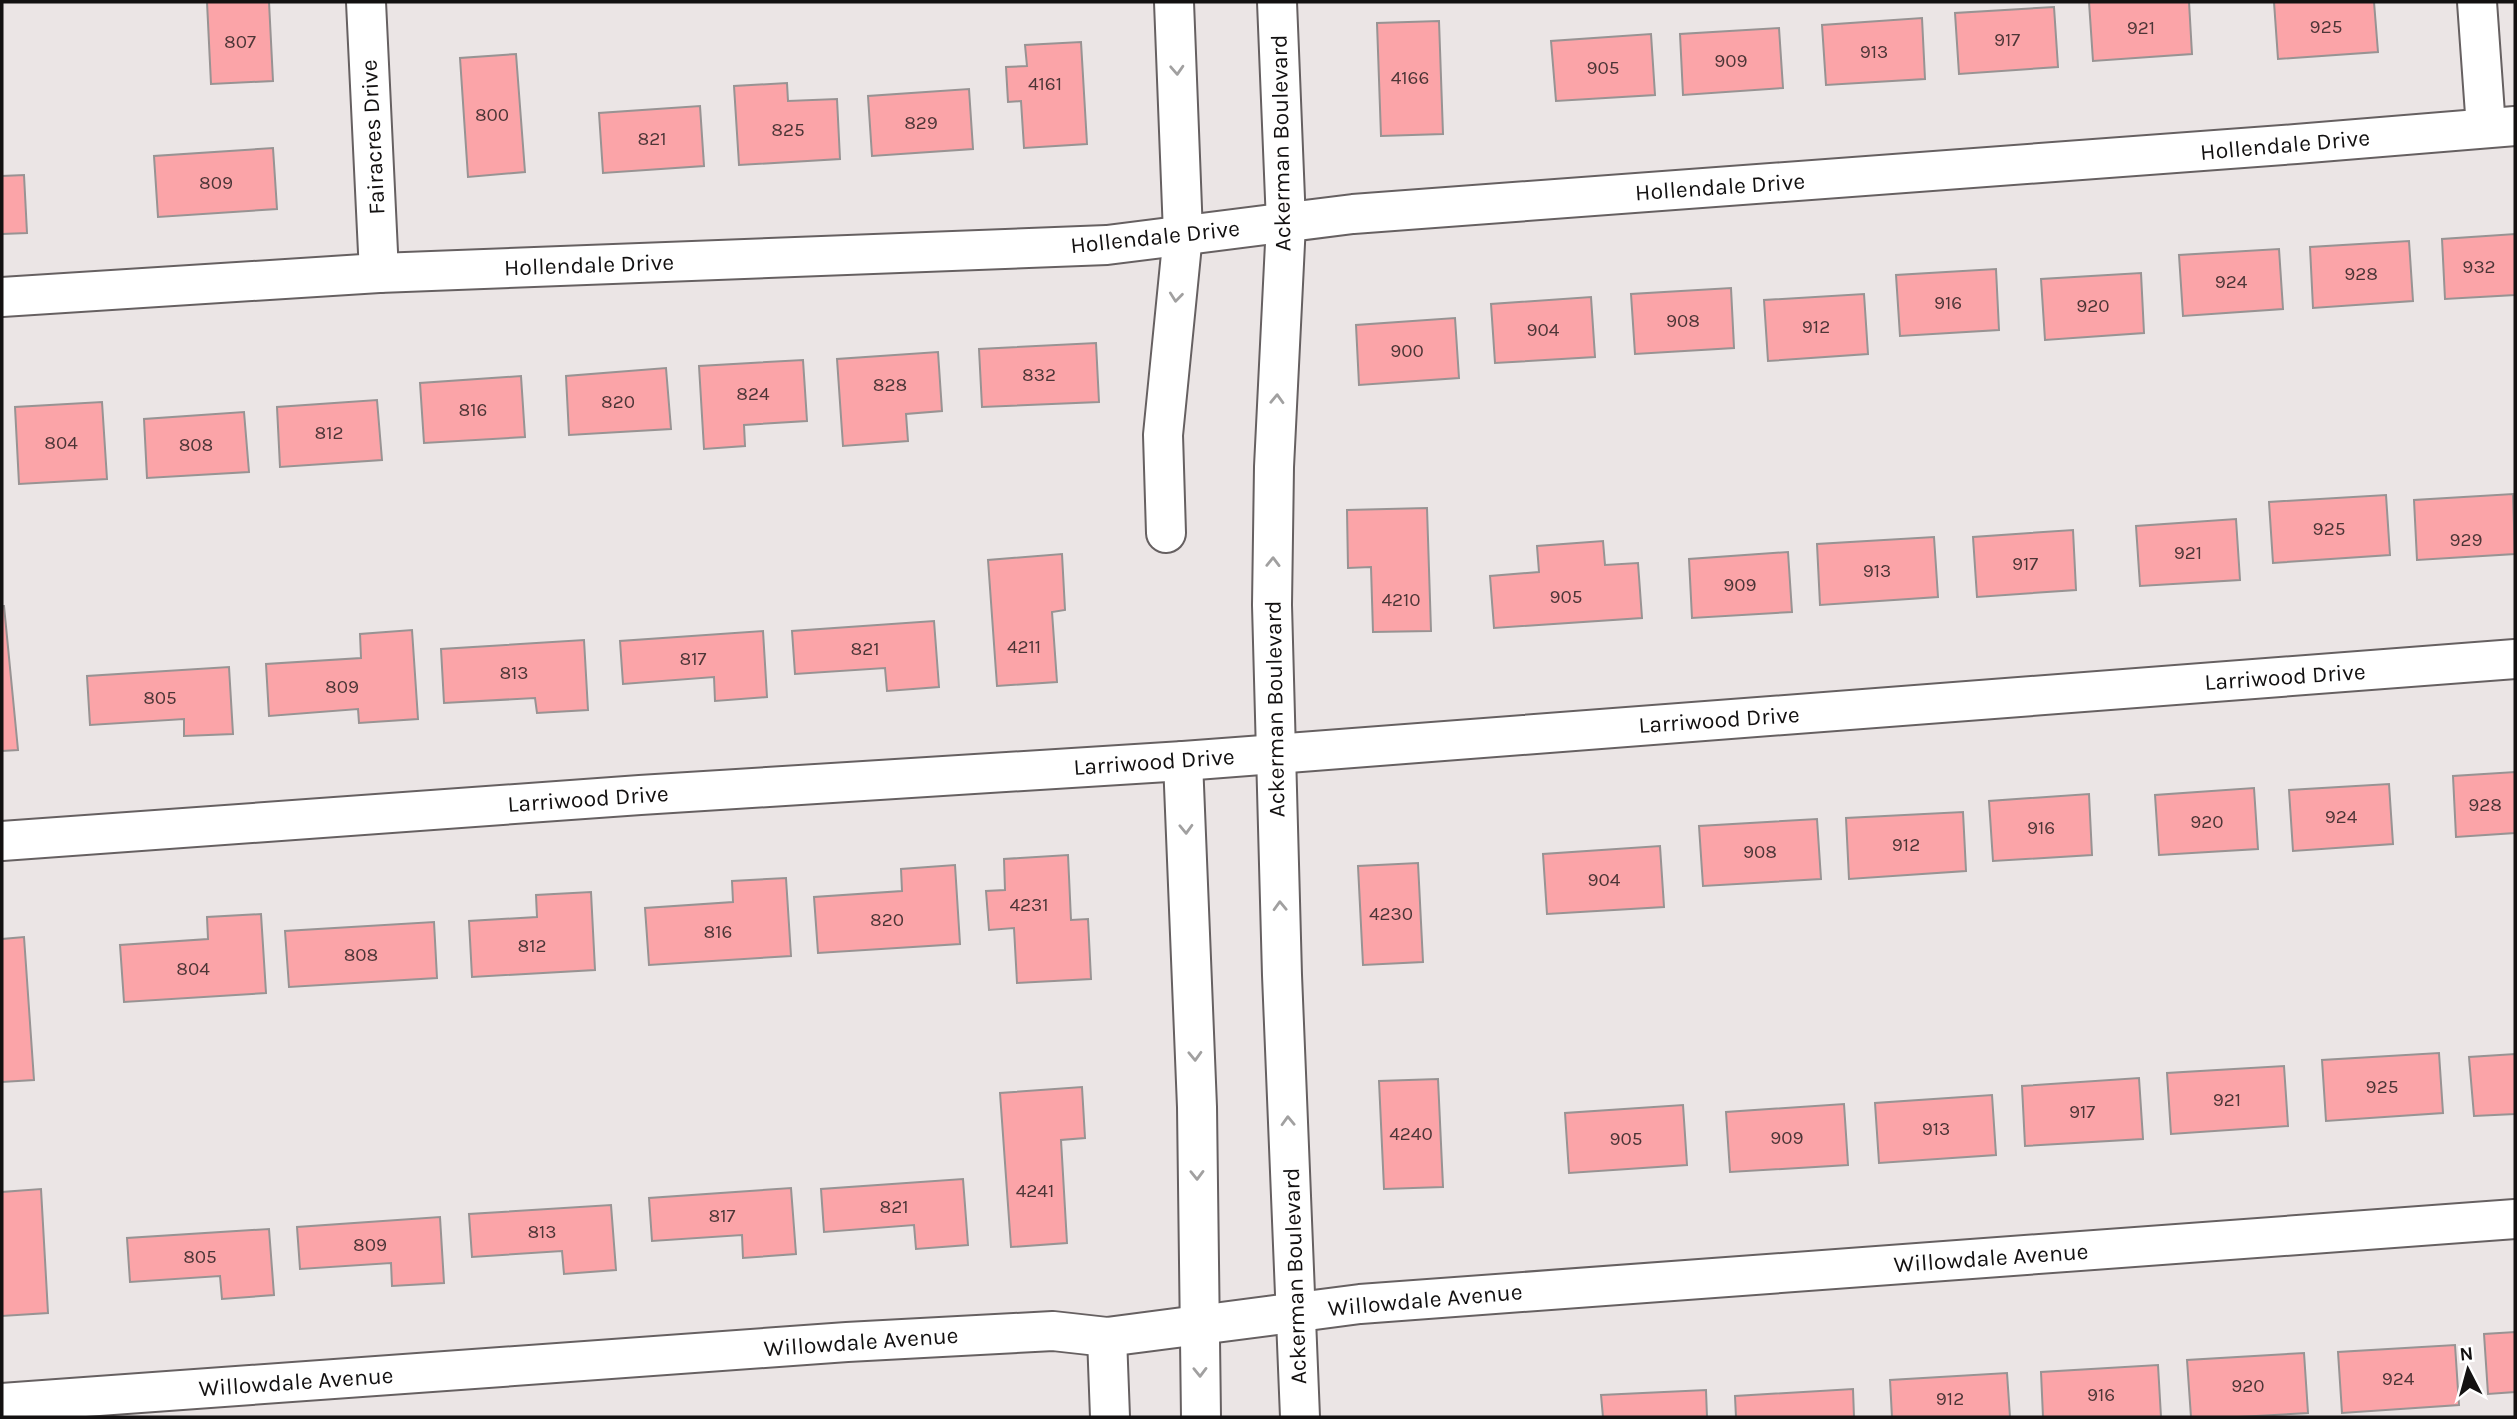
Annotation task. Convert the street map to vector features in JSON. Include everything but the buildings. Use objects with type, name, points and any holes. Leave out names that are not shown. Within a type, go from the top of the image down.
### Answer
[{"type":"street","name":"Fairacres Drive","points":[[366,2],[379,273]]},
{"type":"street","points":[[1166,533],[1163,435],[1183,234],[1174,2]]},
{"type":"street","name":"Ackerman Boulevard","points":[[1276,2],[1286,223],[1274,467],[1272,605],[1275,753],[1300,1417]]},
{"type":"street","points":[[2477,2],[2501,127]]},
{"type":"street","name":"Hollendale Drive","points":[[2,297],[379,273],[1107,245],[1353,214],[2296,145],[2501,127]]},
{"type":"street","name":"Larriwood Drive","points":[[2,841],[626,796],[1183,761],[2515,659]]},
{"type":"street","points":[[1183,761],[1197,1107],[1201,1417]]},
{"type":"street","name":"Willowdale Avenue","points":[[2,1403],[847,1342],[1053,1331],[1107,1337],[1374,1303],[2515,1219]]},
{"type":"street","points":[[1107,1337],[1110,1417]]}]
